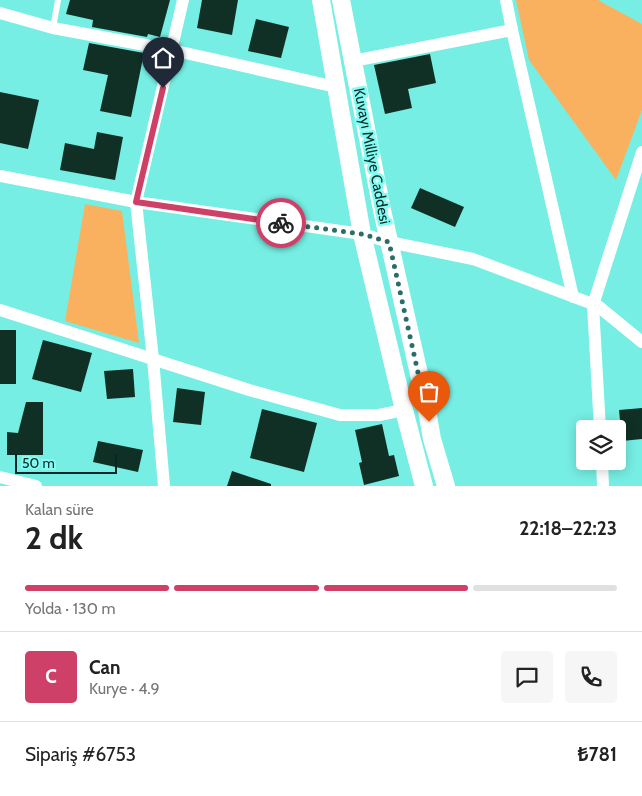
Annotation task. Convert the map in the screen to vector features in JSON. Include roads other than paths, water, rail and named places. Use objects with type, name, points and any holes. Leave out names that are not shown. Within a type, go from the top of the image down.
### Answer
[{"type":"main road","name":"Kuvayı Milliye Caddesi","points":[[321,0],[362,234],[424,486]]},
{"type":"main road","name":"Kuvayı Milliye Caddesi","points":[[342,0],[389,242],[432,439],[446,486]]},
{"type":"street","points":[[164,486],[136,202],[183,0]]},
{"type":"street","points":[[506,0],[573,297]]},
{"type":"street","points":[[0,13],[53,28],[172,50],[336,87]]},
{"type":"street","points":[[353,61],[512,30]]},
{"type":"street","points":[[599,420],[593,304],[641,160]]},
{"type":"street","points":[[0,176],[136,202],[362,234],[389,242],[473,259],[598,306],[642,342]]},
{"type":"street","points":[[0,310],[249,390],[340,414],[379,415],[404,410]]},
{"type":"street","points":[[602,470],[603,486]]},
{"type":"street","points":[[0,477],[36,486]]},
{"type":"lane","points":[[53,28],[58,0]]}]
